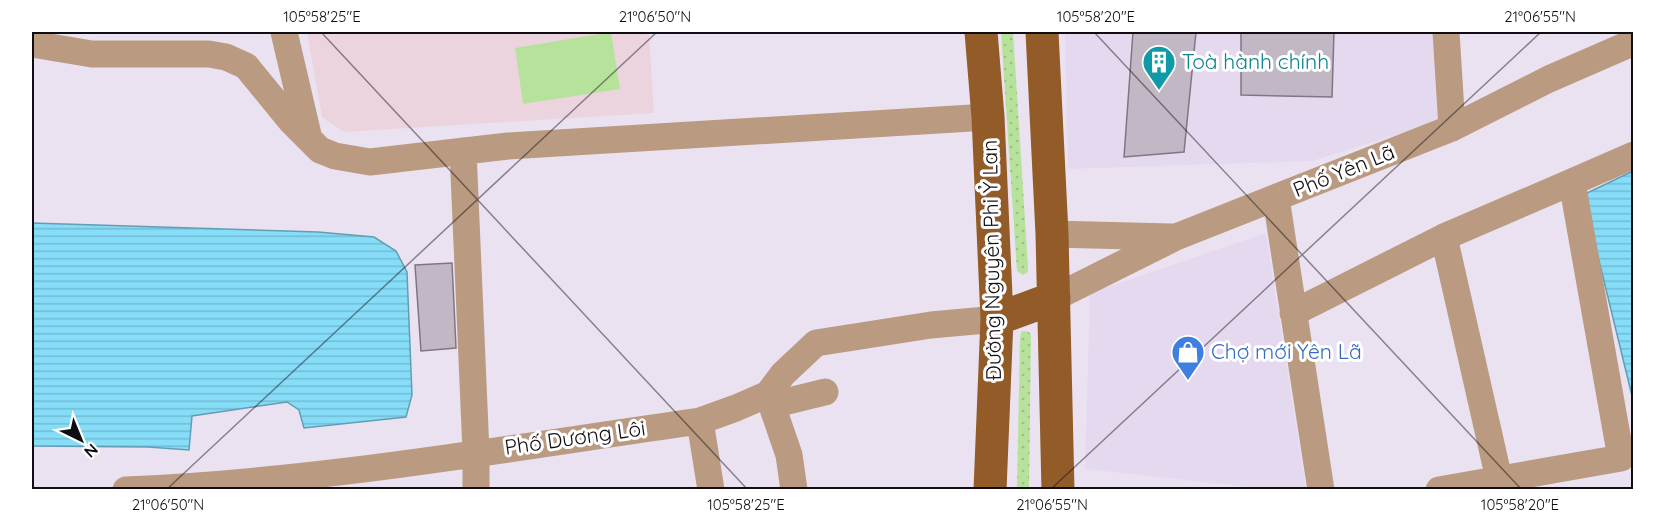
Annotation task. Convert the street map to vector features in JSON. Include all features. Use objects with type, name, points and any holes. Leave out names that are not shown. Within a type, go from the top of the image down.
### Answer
[{"type":"main road","name":"Đường Nguyên Phi Ỷ Lan","points":[[981,32],[988,117],[997,319],[990,489]]},
{"type":"main road","points":[[1042,32],[1052,234],[1058,489]]},
{"type":"main road","points":[[997,319],[1054,298]]},
{"type":"street","points":[[284,32],[309,140]]},
{"type":"street","points":[[1446,32],[1452,128]]},
{"type":"street","name":"Phố Yên Lã","points":[[1054,298],[1176,237],[1452,128],[1549,79],[1634,42]]},
{"type":"street","points":[[32,44],[92,54],[209,54],[226,57],[246,66],[320,150],[335,156],[370,162],[462,151],[988,117]]},
{"type":"street","points":[[462,151],[476,489]]},
{"type":"street","points":[[1293,313],[1444,237],[1634,155]]},
{"type":"street","points":[[1439,489],[1621,458],[1572,182]]},
{"type":"street","points":[[1276,198],[1321,489]]},
{"type":"street","points":[[1052,234],[1176,237]]},
{"type":"street","points":[[1444,237],[1499,479]]},
{"type":"street","name":"Phố Dương Lôi","points":[[126,489],[304,482],[356,470],[700,421],[770,399],[783,374],[816,344],[931,326],[997,319]]},
{"type":"street","points":[[794,489],[789,455],[770,399],[825,392]]},
{"type":"street","points":[[700,421],[711,489]]},
{"type":"shaded area","points":[[307,32],[649,32],[654,113],[344,132],[322,117]]},
{"type":"shaded area","points":[[1065,32],[1437,32],[1441,121],[1312,161],[1068,169]]},
{"type":"shaded area","name":"Chợ mới Yên Lã","points":[[1266,233],[1306,489],[1267,489],[1085,469],[1090,293]]},
{"type":"green space","points":[[611,32],[620,89],[523,104],[515,48]]},
{"type":"green space","points":[[1001,32],[1013,32],[1028,267],[1028,272],[1023,275],[1017,271]]},
{"type":"green space","points":[[1024,331],[1031,335],[1029,489],[1017,490],[1020,339],[1021,332]]},
{"type":"water","points":[[1633,171],[1633,400],[1583,195]]},
{"type":"water","points":[[32,223],[318,232],[374,237],[396,251],[407,272],[412,395],[406,417],[304,428],[299,410],[287,402],[192,416],[189,450],[148,447],[32,446]]},
{"type":"building","name":"Toà hành chính","points":[[1133,32],[1196,32],[1184,152],[1124,157]]},
{"type":"building","points":[[1241,32],[1334,32],[1332,97],[1241,95]]},
{"type":"building","points":[[452,263],[456,348],[421,351],[415,265]]},
{"type":"place","name":"Toà hành chính","points":[[1159,91]]},
{"type":"place","name":"Chợ mới Yên Lã","points":[[1188,381]]}]
